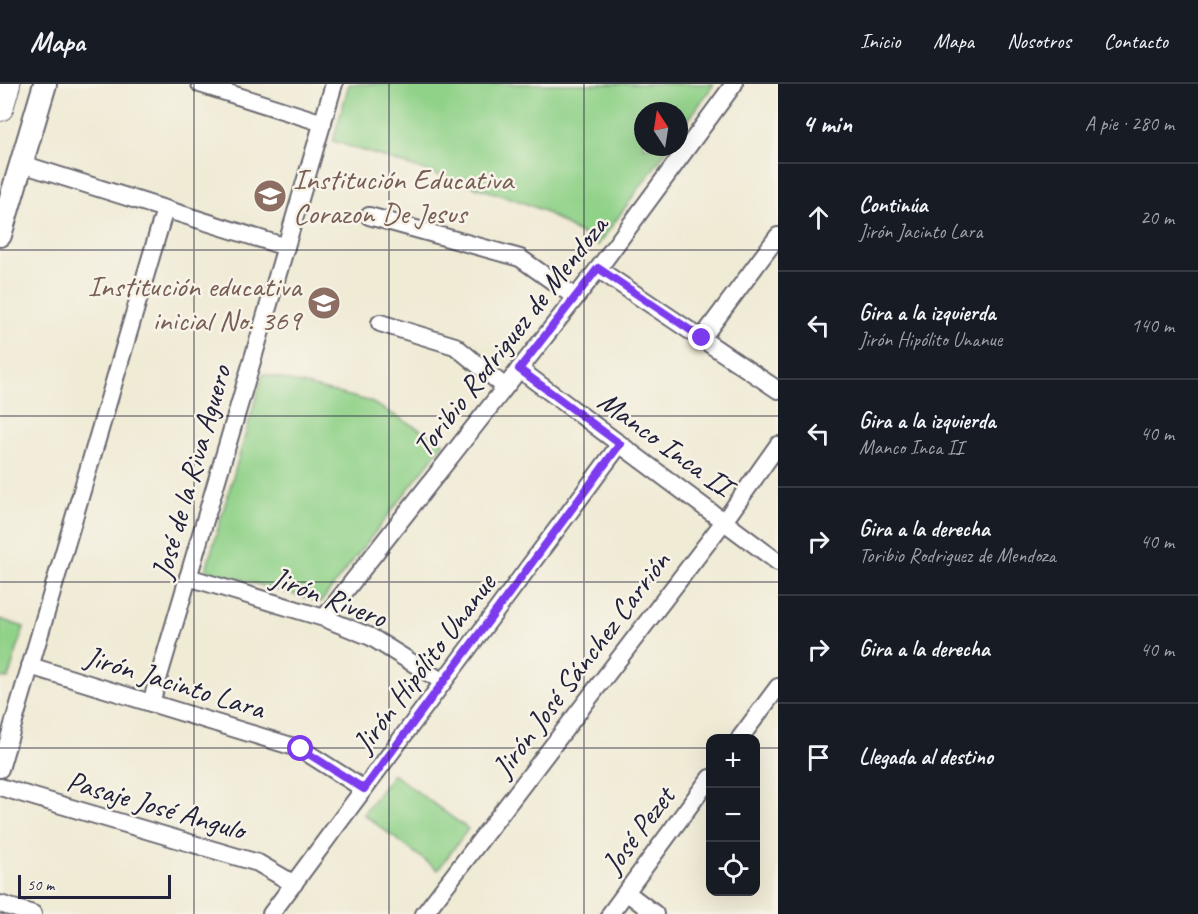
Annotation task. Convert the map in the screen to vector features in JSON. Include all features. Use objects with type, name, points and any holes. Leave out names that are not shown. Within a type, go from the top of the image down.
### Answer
[{"type":"main road","points":[[0,108],[7,84]]},
{"type":"street","points":[[0,235],[45,84]]},
{"type":"street","points":[[202,84],[323,123]]},
{"type":"street","name":"José de la Riva Aguero","points":[[151,703],[334,84]]},
{"type":"street","name":"Toribio Rodriguez de Mendoza","points":[[324,618],[576,297],[735,84]]},
{"type":"street","points":[[22,164],[286,247]]},
{"type":"street","points":[[0,769],[165,209]]},
{"type":"street","points":[[369,216],[520,258],[576,297]]},
{"type":"street","points":[[702,338],[778,236]]},
{"type":"street","points":[[598,268],[778,390]]},
{"type":"street","points":[[380,323],[455,346],[505,387]]},
{"type":"street","name":"Manco Inca II","points":[[519,369],[778,562]]},
{"type":"street","name":"Jirón Hipólito Unanue","points":[[271,914],[620,444]]},
{"type":"street","name":"Jirón José Sánchez Carrión","points":[[424,914],[778,446]]},
{"type":"street","name":"Jirón Rivero","points":[[188,577],[324,618],[371,637],[443,682]]},
{"type":"street","name":"Jirón Jacinto Lara","points":[[30,666],[301,749],[364,789]]},
{"type":"street","points":[[743,734],[778,687]]},
{"type":"street","name":"José Pezet","points":[[610,914],[706,785]]},
{"type":"street","name":"Pasaje José Angulo","points":[[0,787],[258,863],[294,884]]},
{"type":"street","points":[[626,892],[655,914]]},
{"type":"street","points":[[0,904],[33,914]]},
{"type":"green space","points":[[349,84],[714,84],[688,120],[688,102],[634,102],[634,156],[662,156],[598,245],[542,210],[333,141]]},
{"type":"green space","points":[[263,374],[369,401],[444,443],[321,602],[206,570]]},
{"type":"green space","points":[[0,619],[24,627],[8,679],[0,677]]},
{"type":"green space","points":[[393,774],[468,829],[438,870],[363,814]]},
{"type":"place","name":"Institución Educativa Corazon De Jesus","points":[[270,196]]},
{"type":"place","name":"Institución educativa inicial No. 369","points":[[324,303]]},
{"type":"route","points":[[301,749],[364,789],[620,444],[519,369],[598,268],[702,338]]}]
